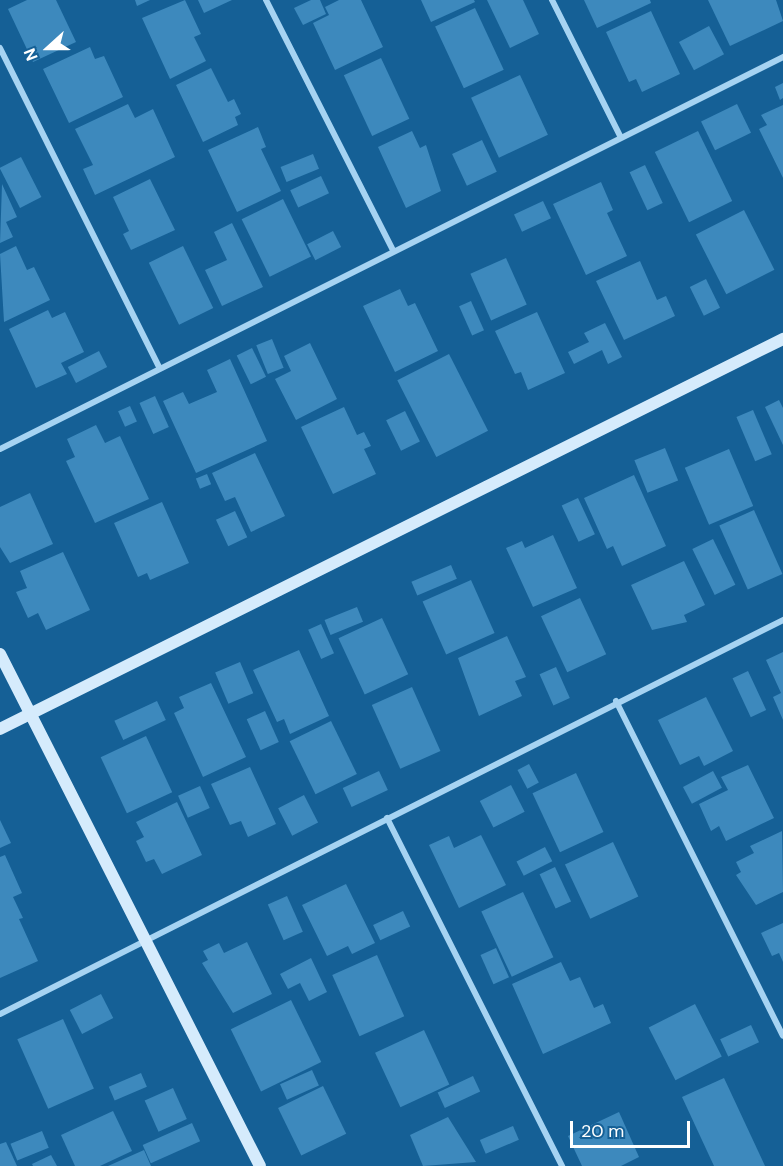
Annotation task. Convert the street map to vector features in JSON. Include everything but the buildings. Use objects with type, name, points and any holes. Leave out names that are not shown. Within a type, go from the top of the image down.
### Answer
[{"type":"street","points":[[266,0],[393,250]]},
{"type":"street","points":[[552,0],[620,136]]},
{"type":"street","points":[[0,48],[159,367]]},
{"type":"street","points":[[0,449],[620,136],[783,57]]},
{"type":"street","points":[[0,729],[783,339]]},
{"type":"street","points":[[0,1014],[616,701],[783,620]]},
{"type":"street","points":[[0,654],[29,714],[148,940],[260,1166]]},
{"type":"street","points":[[616,701],[783,1036]]},
{"type":"street","points":[[387,818],[562,1166]]}]
